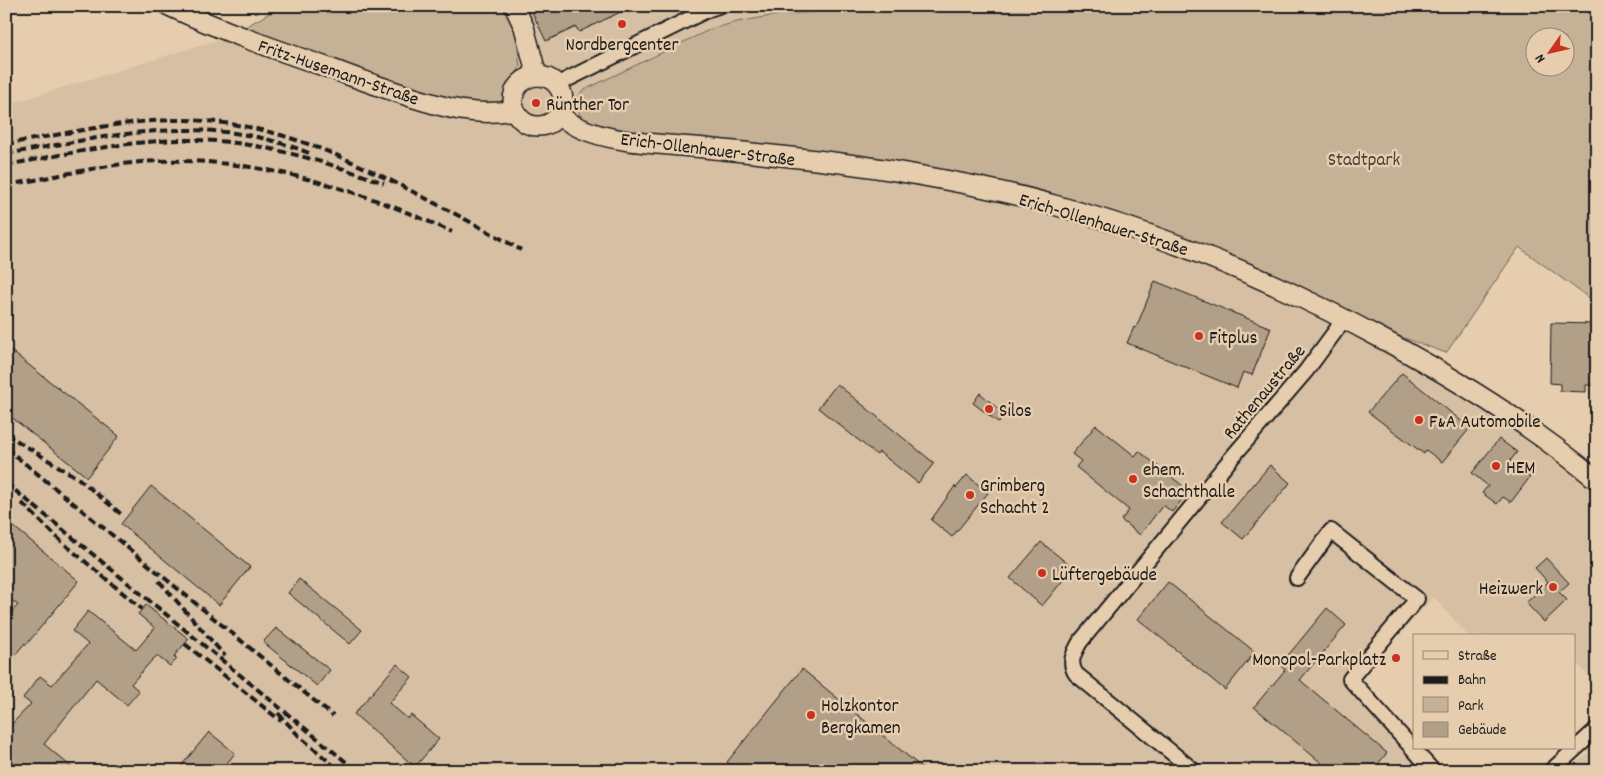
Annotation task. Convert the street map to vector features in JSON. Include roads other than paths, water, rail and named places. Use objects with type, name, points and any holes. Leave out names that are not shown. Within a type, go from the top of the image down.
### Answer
[{"type":"street","name":"Fritz-Husemann-Straße","points":[[169,6],[203,22],[275,49],[379,86],[449,108],[470,112],[492,113],[514,110]]},
{"type":"street","points":[[514,6],[524,27],[538,76]]},
{"type":"street","points":[[556,85],[718,6]]},
{"type":"street","points":[[538,76],[548,78],[556,85],[561,92],[563,101],[559,115],[552,122],[544,126],[526,124],[514,110],[513,100],[515,91],[520,83],[528,78],[538,76]]},
{"type":"street","name":"Erich-Ollenhauer-Straße","points":[[559,115],[577,127],[616,138],[892,171],[979,187],[1054,205],[1131,228],[1244,270],[1343,318],[1425,362],[1500,407],[1597,480]]},
{"type":"street","name":"Rathenaustraße","points":[[1194,771],[1076,674],[1071,665],[1073,656],[1080,642],[1306,371],[1343,318]]},
{"type":"street","points":[[1297,578],[1331,531],[1417,599],[1350,679],[1413,749]]},
{"type":"street","points":[[1576,748],[1597,729]]},
{"type":"street","points":[[1414,750],[1433,771]]},
{"type":"street","points":[[1551,771],[1574,750]]},
{"type":"railway","points":[[6,144],[96,128],[163,120],[219,122],[250,127],[310,145],[368,169],[521,250]]},
{"type":"railway","points":[[6,154],[120,135],[195,130],[233,133],[271,140],[309,153]]},
{"type":"railway","points":[[6,165],[76,152],[148,142],[171,140],[219,141],[267,148],[315,160],[384,183]]},
{"type":"railway","points":[[6,185],[107,166],[141,162],[221,163],[300,177],[339,188],[378,201],[452,232]]},
{"type":"railway","points":[[6,434],[79,479],[121,514]]},
{"type":"railway","points":[[6,448],[333,716]]},
{"type":"railway","points":[[6,483],[357,771]]},
{"type":"railway","points":[[22,503],[63,543],[142,609]]},
{"type":"railway","points":[[159,581],[225,656]]},
{"type":"railway","points":[[185,644],[281,721]]},
{"type":"railway","points":[[278,713],[299,736],[340,771]]},
{"type":"place","name":"Nordbergcenter","points":[[622,24]]},
{"type":"place","name":"Rünther Tor","points":[[536,103]]},
{"type":"place","name":"Fitplus","points":[[1199,336]]},
{"type":"place","name":"Silos","points":[[989,409]]},
{"type":"place","name":"F&A Automobile","points":[[1419,420]]},
{"type":"place","name":"HEM","points":[[1496,466]]},
{"type":"place","name":"ehem. Schachthalle","points":[[1133,479]]},
{"type":"place","name":"Grimberg Schacht 2","points":[[970,495]]},
{"type":"place","name":"Lüftergebäude","points":[[1042,573]]},
{"type":"place","name":"Heizwerk","points":[[1553,587]]},
{"type":"place","name":"Monopol-Parkplatz","points":[[1396,658]]},
{"type":"place","name":"Holzkontor Bergkamen","points":[[811,715]]},
{"type":"park label","name":"Stadtpark","points":[[1364,158]]}]
